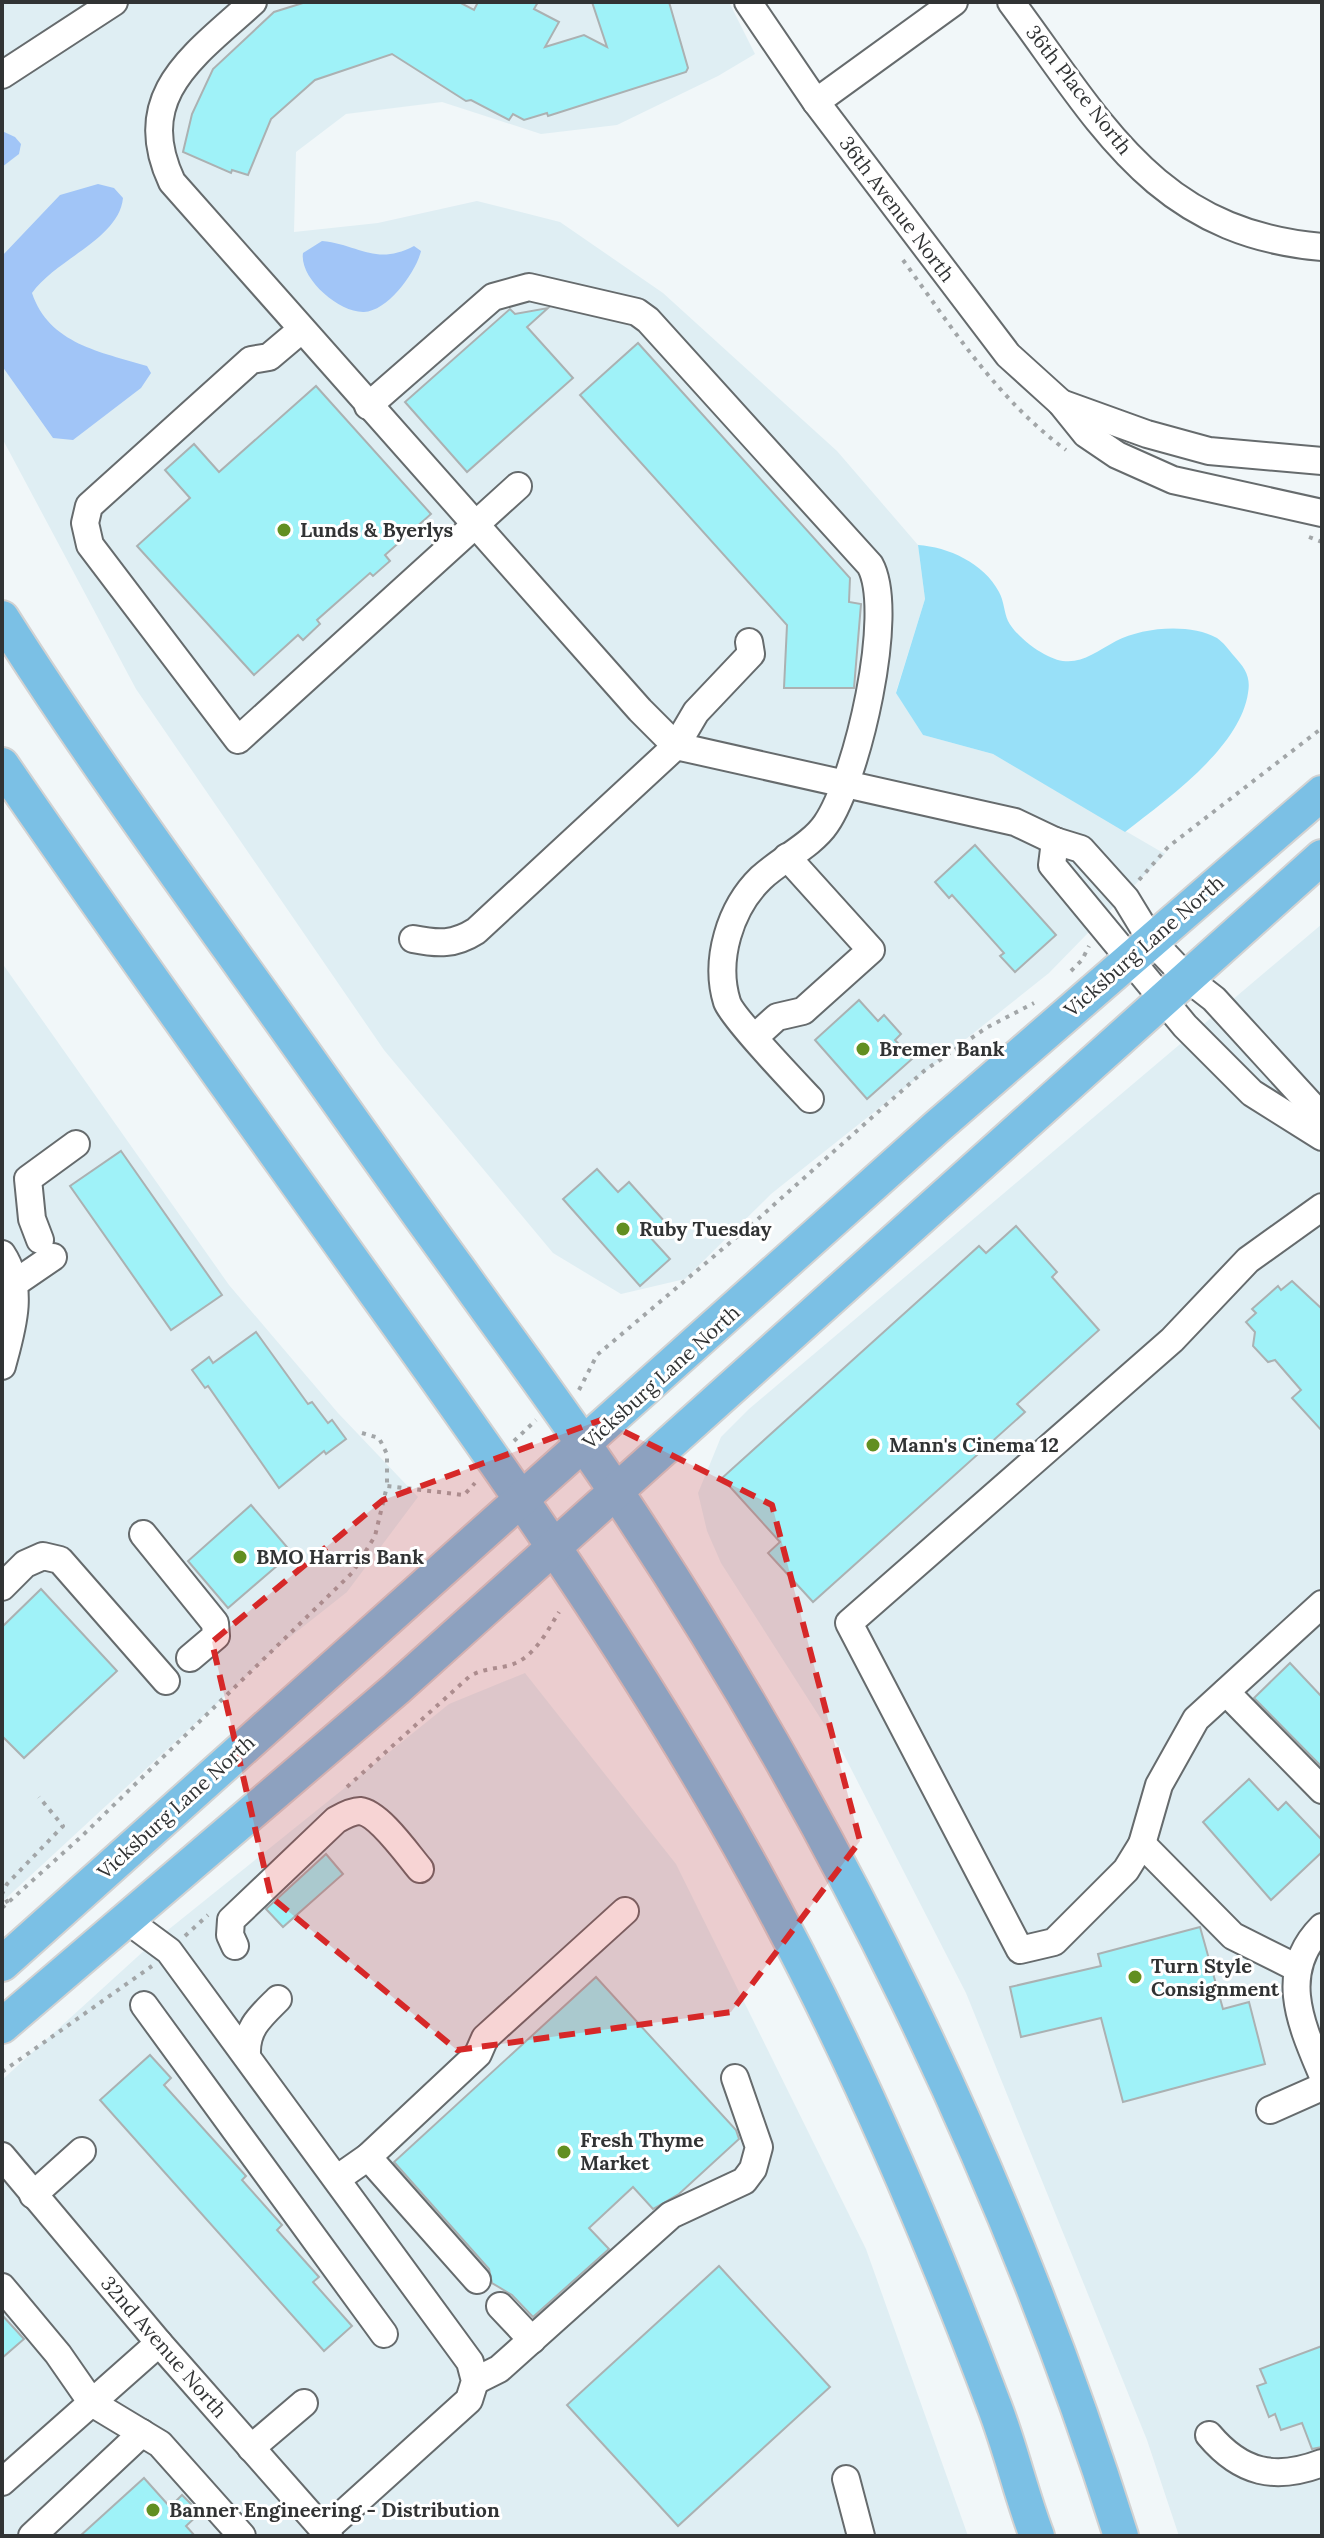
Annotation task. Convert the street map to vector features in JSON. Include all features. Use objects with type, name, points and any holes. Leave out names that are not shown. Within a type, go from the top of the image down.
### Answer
[{"type":"main road","points":[[2,618],[164,857],[617,1492],[720,1654],[828,1839],[921,2027],[1020,2253],[1063,2365],[1121,2536]]},
{"type":"main road","points":[[2,765],[99,907],[524,1500],[675,1735],[746,1858],[849,2058],[928,2235],[998,2414],[1033,2529]]},
{"type":"main road","name":"Vicksburg Lane North","points":[[2,1964],[370,1632],[524,1500],[1140,949],[1322,793]]},
{"type":"main road","points":[[2,2026],[617,1492],[1322,857]]},
{"type":"street","points":[[2,75],[114,2]]},
{"type":"street","points":[[253,2],[179,71],[168,87],[161,106],[159,146],[172,182],[640,710],[676,746],[1015,822],[1055,841],[1081,849],[1126,899],[1140,949]]},
{"type":"street","name":"36th Avenue North","points":[[748,2],[816,102],[1008,355],[1061,403],[1086,434],[1142,468],[1218,492],[1322,513]]},
{"type":"street","points":[[816,102],[954,2]]},
{"type":"street","name":"36th Place North","points":[[1011,2],[1108,131],[1144,172],[1164,188],[1185,204],[1232,230],[1283,244],[1322,247]]},
{"type":"street","points":[[368,406],[493,297],[514,288],[529,287],[621,308],[648,320],[870,565],[877,578],[874,682],[844,783],[826,825],[745,897],[724,946],[728,1004],[810,1099]]},
{"type":"street","points":[[301,330],[269,357],[251,360],[89,506],[85,523],[90,545],[238,740],[518,486]]},
{"type":"street","name":"36th Avenue North","points":[[1061,403],[1147,434],[1209,451],[1322,461]]},
{"type":"street","points":[[413,939],[439,944],[460,941],[476,931],[676,746],[696,712],[751,654],[749,642]]},
{"type":"street","points":[[1055,841],[1052,865],[1101,921],[1140,949],[1176,988],[1185,1026],[1252,1093],[1322,1137]]},
{"type":"street","points":[[755,1037],[777,1017],[803,1011],[871,950],[787,857]]},
{"type":"street","points":[[1176,988],[1214,999],[1322,1117]]},
{"type":"street","points":[[12,1285],[47,1249],[32,1219],[28,1179],[76,1144]]},
{"type":"street","points":[[1317,1619],[1196,1719],[1159,1785],[1142,1844],[1126,1870],[1054,1942],[1020,1950],[849,1623],[1172,1340],[1248,1260],[1322,1207]]},
{"type":"street","points":[[2,1254],[17,1312],[2,1366]]},
{"type":"street","points":[[143,1534],[215,1623],[216,1636],[190,1658]]},
{"type":"street","points":[[2,1587],[25,1564],[43,1556],[60,1560],[166,1681]]},
{"type":"street","points":[[1226,1692],[1322,1790]]},
{"type":"street","points":[[235,1946],[230,1935],[231,1920],[336,1820],[349,1813],[361,1811],[375,1818],[420,1869]]},
{"type":"street","points":[[1142,1844],[1233,1936],[1297,1968]]},
{"type":"street","points":[[338,2178],[368,2157],[478,2054],[485,2038],[625,1911]]},
{"type":"street","points":[[127,1920],[165,1946],[470,2362],[475,2381],[469,2400],[326,2534]]},
{"type":"street","points":[[1322,1927],[1303,1952],[1294,1991],[1322,2074]]},
{"type":"street","points":[[247,2054],[246,2040],[252,2025],[278,1999]]},
{"type":"street","points":[[144,2005],[384,2334]]},
{"type":"street","points":[[475,2381],[499,2369],[671,2215],[744,2181],[753,2169],[759,2147],[735,2078]]},
{"type":"street","points":[[1270,2110],[1322,2087]]},
{"type":"street","points":[[33,2195],[82,2151]]},
{"type":"street","name":"32nd Avenue North","points":[[2,2156],[159,2343],[326,2534]]},
{"type":"street","points":[[368,2157],[477,2280]]},
{"type":"street","points":[[2,2287],[58,2354],[92,2403],[160,2444],[242,2536]]},
{"type":"street","points":[[500,2306],[532,2340]]},
{"type":"street","points":[[2,2482],[159,2343]]},
{"type":"street","points":[[251,2448],[304,2403]]},
{"type":"street","points":[[32,2536],[142,2433]]},
{"type":"street","points":[[1209,2435],[1228,2458],[1261,2473],[1308,2468],[1322,2463]]},
{"type":"street","points":[[846,2479],[861,2536]]},
{"type":"path","points":[[1126,899],[1168,847],[1322,728]]},
{"type":"path","points":[[1065,976],[1082,960],[1101,921]]},
{"type":"path","points":[[387,1486],[464,1495],[531,1423],[558,1409],[582,1386],[597,1355],[758,1219],[914,1079],[986,1028],[1044,995]]},
{"type":"path","points":[[2,1908],[82,1836],[353,1572],[375,1536],[387,1486],[385,1447],[379,1438],[362,1433]]},
{"type":"path","points":[[8,1903],[2,1894],[7,1884],[63,1826],[39,1797]]},
{"type":"highlighted area","points":[[601,1420],[772,1505],[860,1841],[731,2012],[457,2050],[271,1897],[212,1642],[383,1500]]},
{"type":"shaded area","points":[[2,2],[729,2],[755,54],[718,76],[617,125],[541,134],[442,102],[346,114],[296,152],[294,232],[378,223],[477,201],[560,222],[663,293],[837,451],[918,545],[925,599],[896,692],[923,735],[993,754],[1165,854],[1049,973],[771,1194],[685,1279],[621,1294],[553,1253],[384,1050],[136,689],[2,438]]},
{"type":"shaded area","points":[[2,131],[21,144],[19,154],[2,167]]},
{"type":"shaded area","points":[[98,184],[114,188],[123,198],[119,212],[99,237],[32,293],[40,310],[64,335],[95,350],[147,366],[151,373],[141,388],[73,440],[53,438],[2,366],[2,256],[60,195]]},
{"type":"shaded area","points":[[322,241],[378,254],[401,252],[414,246],[421,251],[413,269],[391,298],[373,310],[354,311],[323,292],[307,273],[303,253]]},
{"type":"shaded area","points":[[918,545],[953,553],[975,565],[999,592],[1014,630],[1034,648],[1055,659],[1082,659],[1127,636],[1153,630],[1194,630],[1217,638],[1241,665],[1249,682],[1242,713],[1231,733],[1199,771],[1125,832],[993,754],[923,735],[896,693],[925,599]]},
{"type":"shaded area","points":[[1322,924],[1322,2536],[1179,2536],[1147,2440],[966,1993],[844,1755],[721,1563],[707,1531],[698,1493],[721,1437],[749,1409]]},
{"type":"shaded area","points":[[2,963],[229,1285],[338,1413],[418,1497],[347,1592],[280,1645],[2,1902]]},
{"type":"shaded area","points":[[525,1673],[676,1864],[866,2249],[968,2536],[2,2536],[2,2080],[158,1938],[449,1704]]},
{"type":"building","points":[[306,2],[459,2],[474,10],[478,2],[538,2],[534,9],[559,22],[545,47],[584,35],[607,47],[592,2],[669,2],[688,68],[686,72],[548,116],[547,113],[524,120],[513,114],[509,120],[471,100],[466,101],[392,54],[315,80],[271,119],[248,175],[232,170],[231,173],[183,152],[192,114],[213,69],[274,12]]},
{"type":"building","points":[[548,308],[527,327],[573,378],[467,472],[405,402],[510,309],[515,314]]},
{"type":"building","points":[[638,343],[850,578],[849,602],[861,604],[854,688],[784,688],[787,625],[580,395]]},
{"type":"building","name":"Lunds & Byerlys","points":[[316,386],[431,514],[385,555],[390,561],[373,576],[370,573],[317,620],[320,624],[303,640],[298,635],[254,675],[137,546],[190,498],[165,470],[194,444],[219,472]]},
{"type":"building","points":[[975,845],[1056,935],[1015,972],[1000,956],[1004,953],[952,895],[949,898],[935,882]]},
{"type":"building","name":"Bremer Bank","points":[[859,1000],[878,1021],[884,1015],[901,1034],[895,1040],[912,1059],[867,1099],[815,1040]]},
{"type":"building","points":[[121,1151],[222,1295],[171,1330],[70,1186]]},
{"type":"building","name":"Ruby Tuesday","points":[[597,1169],[618,1192],[629,1182],[665,1222],[649,1236],[670,1259],[640,1286],[563,1199]]},
{"type":"building","name":"Mann's Cinema 12","points":[[1016,1226],[1057,1272],[1052,1277],[1099,1330],[1017,1404],[1025,1412],[813,1602],[768,1553],[780,1542],[722,1478],[979,1246],[986,1253]]},
{"type":"building","points":[[1292,1281],[1322,1309],[1322,1431],[1292,1398],[1301,1390],[1275,1360],[1268,1362],[1253,1346],[1255,1332],[1246,1322],[1256,1313],[1252,1309],[1278,1286],[1281,1290]]},
{"type":"building","points":[[256,1332],[308,1404],[312,1402],[328,1423],[332,1420],[346,1439],[326,1454],[324,1451],[279,1488],[208,1386],[205,1388],[192,1370],[209,1357],[213,1363]]},
{"type":"building","name":"BMO Harris Bank","points":[[251,1505],[292,1553],[228,1608],[188,1561]]},
{"type":"building","points":[[41,1589],[117,1671],[24,1758],[2,1736],[2,1627]]},
{"type":"building","points":[[1290,1663],[1322,1697],[1322,1767],[1254,1698]]},
{"type":"building","points":[[1249,1779],[1278,1810],[1286,1802],[1322,1840],[1322,1852],[1271,1900],[1203,1822]]},
{"type":"building","points":[[326,1854],[343,1874],[283,1927],[266,1909]]},
{"type":"building","points":[[1200,1927],[1223,2009],[1249,2002],[1265,2064],[1123,2102],[1101,2018],[1021,2037],[1010,1987],[1101,1966],[1098,1954]]},
{"type":"building","name":"Fresh Thyme Market","points":[[596,1977],[736,2130],[739,2139],[679,2194],[653,2209],[633,2187],[589,2228],[609,2249],[533,2317],[512,2295],[492,2283],[489,2269],[394,2162]]},
{"type":"building","points":[[150,2055],[171,2078],[164,2085],[246,2176],[242,2180],[282,2225],[277,2230],[319,2277],[313,2282],[352,2326],[324,2351],[100,2100]]},
{"type":"building","points":[[719,2266],[830,2387],[678,2526],[567,2405]]},
{"type":"building","points":[[2,2315],[24,2339],[2,2358]]},
{"type":"building","points":[[1322,2346],[1322,2447],[1312,2449],[1302,2423],[1281,2430],[1275,2414],[1269,2417],[1257,2386],[1266,2383],[1260,2369]]},
{"type":"building","name":"Banner Engineering - Distribution","points":[[144,2478],[170,2507],[182,2495],[200,2513],[186,2526],[195,2536],[80,2536]]},
{"type":"place","name":"Lunds & Byerlys","points":[[284,530]]},
{"type":"place","name":"Bremer Bank","points":[[863,1049]]},
{"type":"place","name":"Ruby Tuesday","points":[[623,1229]]},
{"type":"place","name":"Mann's Cinema 12","points":[[873,1445]]},
{"type":"place","name":"BMO Harris Bank","points":[[240,1557]]},
{"type":"place","name":"Turn Style Consignment","points":[[1135,1977]]},
{"type":"place","name":"Fresh Thyme Market","points":[[564,2152]]},
{"type":"place","name":"Banner Engineering - Distribution","points":[[153,2510]]}]
